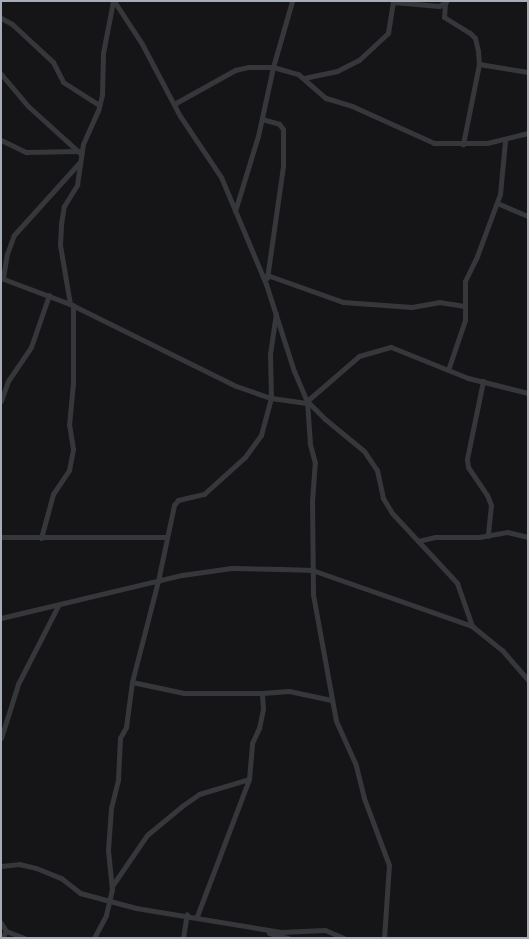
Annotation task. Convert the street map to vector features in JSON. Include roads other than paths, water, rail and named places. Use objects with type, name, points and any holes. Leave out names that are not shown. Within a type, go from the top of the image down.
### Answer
[{"type":"street","points":[[114,1],[142,44],[174,104],[200,148],[221,176],[266,284],[294,371],[307,402],[310,444],[315,463],[312,570],[313,594],[336,721],[355,763],[364,798],[387,857],[388,904],[384,938]]},
{"type":"street","points":[[40,538],[53,494],[65,478],[73,449],[69,425],[73,383],[71,304],[60,245],[61,224],[64,206],[77,185],[80,153],[99,105],[106,32],[114,1]]},
{"type":"street","points":[[235,211],[262,119],[273,67],[292,1]]},
{"type":"street","points":[[174,104],[235,70],[248,67],[273,67],[304,78],[337,71],[359,60],[388,33],[393,1],[439,6],[446,2]]},
{"type":"street","points":[[446,2],[444,18],[470,33],[475,38],[479,64],[463,144]]},
{"type":"street","points":[[1,18],[12,24],[53,62],[63,82],[99,105]]},
{"type":"street","points":[[479,64],[528,72]]},
{"type":"street","points":[[1,74],[28,106],[80,153]]},
{"type":"street","points":[[304,78],[312,89],[326,98],[352,106],[434,143],[463,144],[505,141],[528,133]]},
{"type":"street","points":[[262,119],[279,124],[283,129],[282,166],[266,284]]},
{"type":"street","points":[[1,140],[26,152],[80,153]]},
{"type":"street","points":[[448,370],[464,320],[463,306],[465,281],[497,203],[503,180],[505,141]]},
{"type":"street","points":[[80,162],[14,235],[7,254],[2,278],[71,304],[236,386],[271,398],[307,402],[364,451],[377,470],[384,498],[392,512],[457,583],[472,626]]},
{"type":"street","points":[[497,203],[528,216]]},
{"type":"street","points":[[267,275],[343,302],[412,307],[439,302],[463,306]]},
{"type":"street","points":[[1,401],[8,381],[31,347],[49,295]]},
{"type":"street","points":[[94,938],[110,902],[112,886],[108,850],[110,816],[118,780],[120,738],[126,727],[132,682],[158,581],[167,537],[178,500],[204,494],[254,447],[264,426],[271,398],[270,354],[276,312]]},
{"type":"street","points":[[307,402],[359,356],[383,348],[398,348],[448,370],[528,393]]},
{"type":"street","points":[[483,381],[466,460],[468,467],[487,495],[491,505],[488,536]]},
{"type":"street","points":[[418,541],[435,537],[488,536],[507,532],[528,537]]},
{"type":"street","points":[[1,537],[167,537]]},
{"type":"street","points":[[1,618],[58,606],[158,581],[232,568],[312,570],[472,626],[502,650],[528,680]]},
{"type":"street","points":[[1,738],[18,684],[58,606]]},
{"type":"street","points":[[132,682],[184,693],[262,693],[289,691],[331,700]]},
{"type":"street","points":[[198,916],[249,779],[252,743],[259,728],[263,709],[262,693]]},
{"type":"street","points":[[112,886],[147,835],[182,806],[199,794],[249,779]]},
{"type":"street","points":[[1,866],[19,864],[50,873],[80,894],[110,902],[187,914],[281,932],[325,930],[344,938]]},
{"type":"street","points":[[183,938],[187,914]]},
{"type":"street","points":[[1,923],[6,931],[24,938]]},
{"type":"street","points":[[255,928],[288,938]]},
{"type":"street","points":[[2,938],[6,931]]}]
